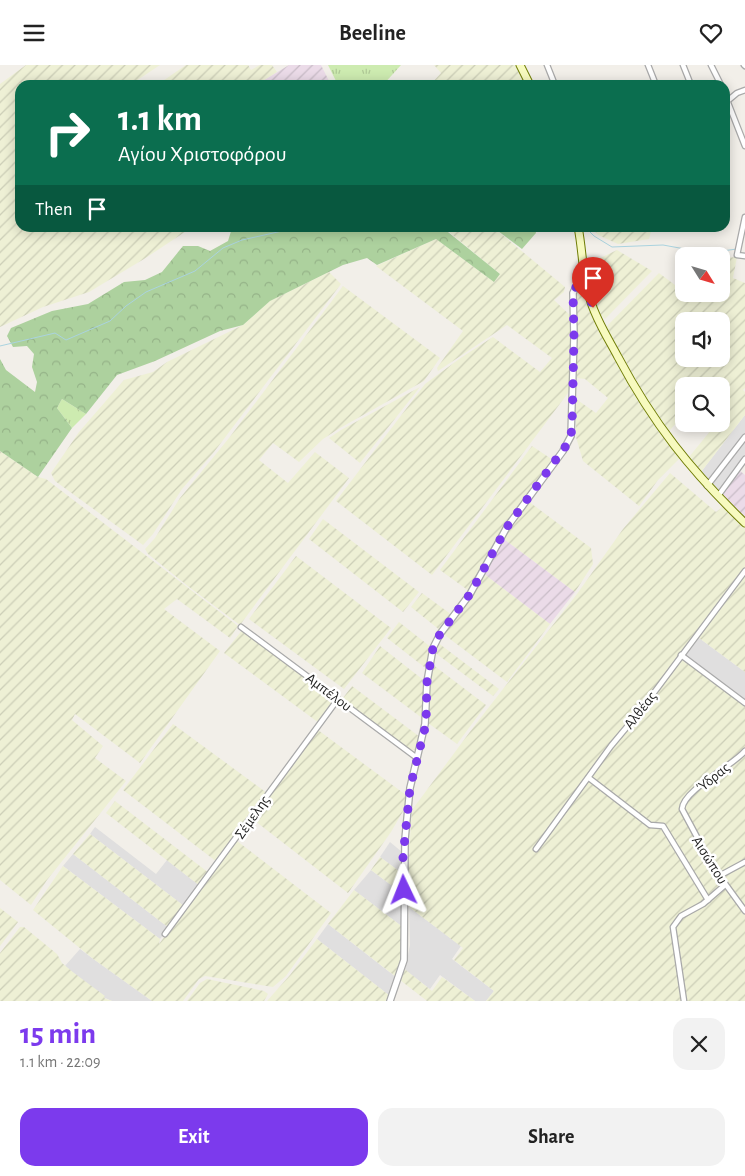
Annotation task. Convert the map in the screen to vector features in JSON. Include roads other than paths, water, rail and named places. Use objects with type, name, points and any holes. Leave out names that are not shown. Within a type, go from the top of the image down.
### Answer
[{"type":"main road","points":[[520,65],[528,80]]},
{"type":"main road","points":[[578,232],[589,297],[601,326],[643,402],[683,458],[707,486],[745,523]]},
{"type":"street","points":[[548,65],[553,80]]},
{"type":"street","points":[[648,65],[654,80]]},
{"type":"street","points":[[683,65],[689,80]]},
{"type":"street","points":[[711,65],[718,80]]},
{"type":"street","points":[[730,99],[745,90]]},
{"type":"street","points":[[730,111],[745,146]]},
{"type":"street","points":[[745,217],[739,241],[738,255],[745,256]]},
{"type":"street","points":[[390,1001],[404,960],[403,857],[410,788],[426,724],[427,682],[431,655],[437,639],[470,594],[507,527],[572,436],[573,293],[576,287],[586,282]]},
{"type":"street","points":[[707,486],[745,437]]},
{"type":"street","points":[[718,497],[745,459]]},
{"type":"street","name":"Αλθέας","points":[[536,849],[745,571]]},
{"type":"street","name":"Αμπέλου","points":[[241,627],[417,758]]},
{"type":"street","points":[[681,655],[745,703]]},
{"type":"street","name":"Σέμελης","points":[[165,934],[338,699]]},
{"type":"street","name":"Ύδρας","points":[[682,805],[706,781],[745,751]]},
{"type":"street","points":[[589,778],[650,825],[661,825],[664,827],[708,900]]},
{"type":"street","name":"Αισώπου","points":[[682,805],[684,816],[719,875],[745,911]]},
{"type":"street","points":[[719,875],[745,862]]},
{"type":"street","points":[[684,1001],[673,927],[681,916],[708,900],[725,885]]},
{"type":"waterway","points":[[0,346],[55,333],[66,340],[110,321],[126,306],[146,292],[195,271],[223,248],[242,240],[278,232]]},
{"type":"waterway","points":[[590,232],[612,247],[663,245],[707,253],[737,249]]}]
